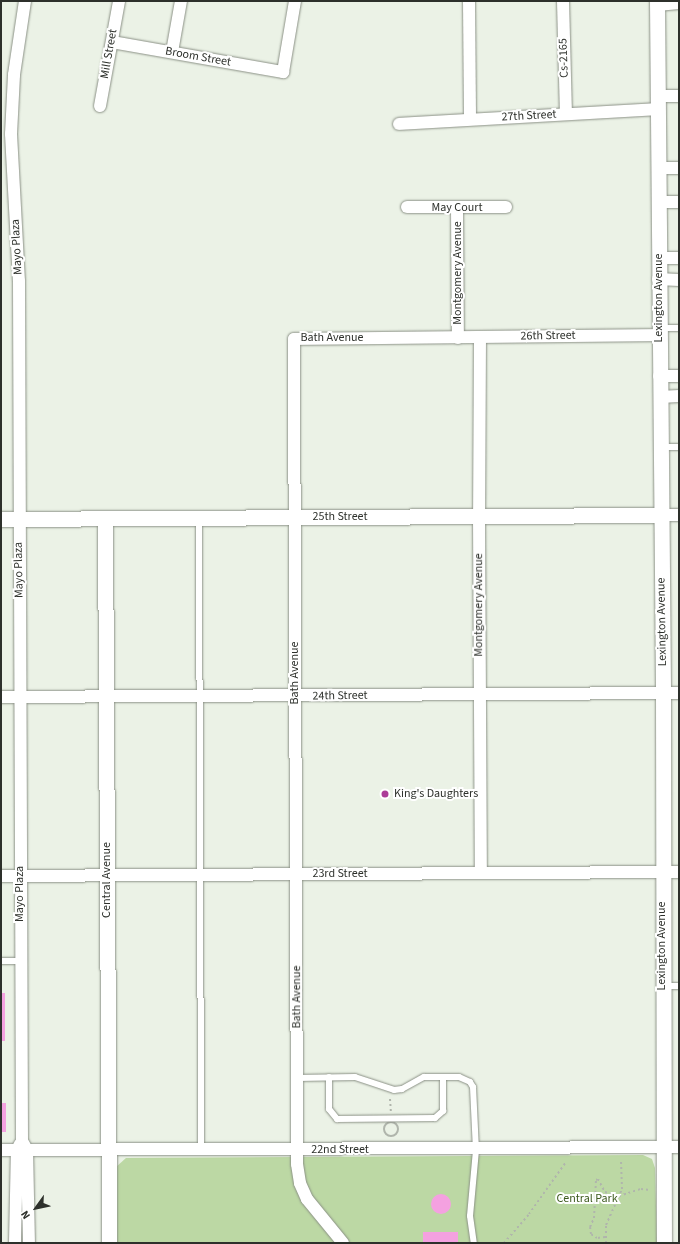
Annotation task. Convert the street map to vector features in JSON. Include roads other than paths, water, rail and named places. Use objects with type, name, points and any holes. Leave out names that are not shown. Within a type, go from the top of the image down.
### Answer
[{"type":"street","name":"Mayo Plaza","points":[[25,1],[14,75],[11,134],[18,251],[22,1147],[29,1243]]},
{"type":"street","name":"Mill Street","points":[[100,106],[119,1]]},
{"type":"street","points":[[172,52],[181,1]]},
{"type":"street","name":"Broom Street","points":[[112,42],[283,72],[295,1]]},
{"type":"street","points":[[469,1],[470,119]]},
{"type":"street","name":"Cs-2165","points":[[562,1],[566,114]]},
{"type":"street","points":[[657,3],[679,4]]},
{"type":"street","name":"Lexington Avenue","points":[[657,3],[658,280],[663,694],[662,1148],[664,1243]]},
{"type":"street","name":"27th Street","points":[[400,124],[566,114],[658,103],[679,96]]},
{"type":"street","points":[[658,168],[679,168]]},
{"type":"street","points":[[658,202],[679,202]]},
{"type":"street","name":"May Court","points":[[407,208],[506,207]]},
{"type":"street","name":"Montgomery Avenue","points":[[457,208],[458,338]]},
{"type":"street","points":[[659,258],[679,258]]},
{"type":"street","points":[[658,280],[679,280]]},
{"type":"street","name":"26th Street","points":[[437,338],[659,332]]},
{"type":"street","name":"Montgomery Avenue","points":[[480,337],[479,694],[481,873]]},
{"type":"street","name":"Bath Avenue","points":[[343,1243],[303,1190],[298,1175],[294,339],[437,338]]},
{"type":"street","points":[[660,376],[679,376]]},
{"type":"street","points":[[660,397],[679,396]]},
{"type":"street","name":"25th Street","points":[[1,519],[679,515]]},
{"type":"street","name":"Central Avenue","points":[[105,518],[109,1243]]},
{"type":"street","name":"24th Street","points":[[1,697],[679,694]]},
{"type":"street","name":"23rd Street","points":[[1,876],[679,872]]},
{"type":"street","name":"Mayo Plaza","points":[[15,1243],[22,1147]]},
{"type":"street","name":"22nd Street","points":[[1,1150],[22,1147],[108,1151],[476,1150],[679,1147]]},
{"type":"lane","points":[[659,332],[679,328]]},
{"type":"lane","points":[[661,447],[679,447]]},
{"type":"lane","points":[[199,517],[201,1150]]},
{"type":"lane","points":[[1,961],[20,961]]},
{"type":"lane","points":[[662,986],[679,986]]},
{"type":"lane","points":[[329,1077],[331,1114],[337,1119],[435,1118],[443,1111],[443,1077]]},
{"type":"lane","points":[[297,1078],[355,1077],[394,1090],[407,1086],[420,1078],[464,1078],[473,1087],[476,1150],[470,1216],[474,1243]]},
{"type":"place","name":"King's Daughters","points":[[385,794]]},
{"type":"park label","name":"Central Park","points":[[587,1199]]}]
